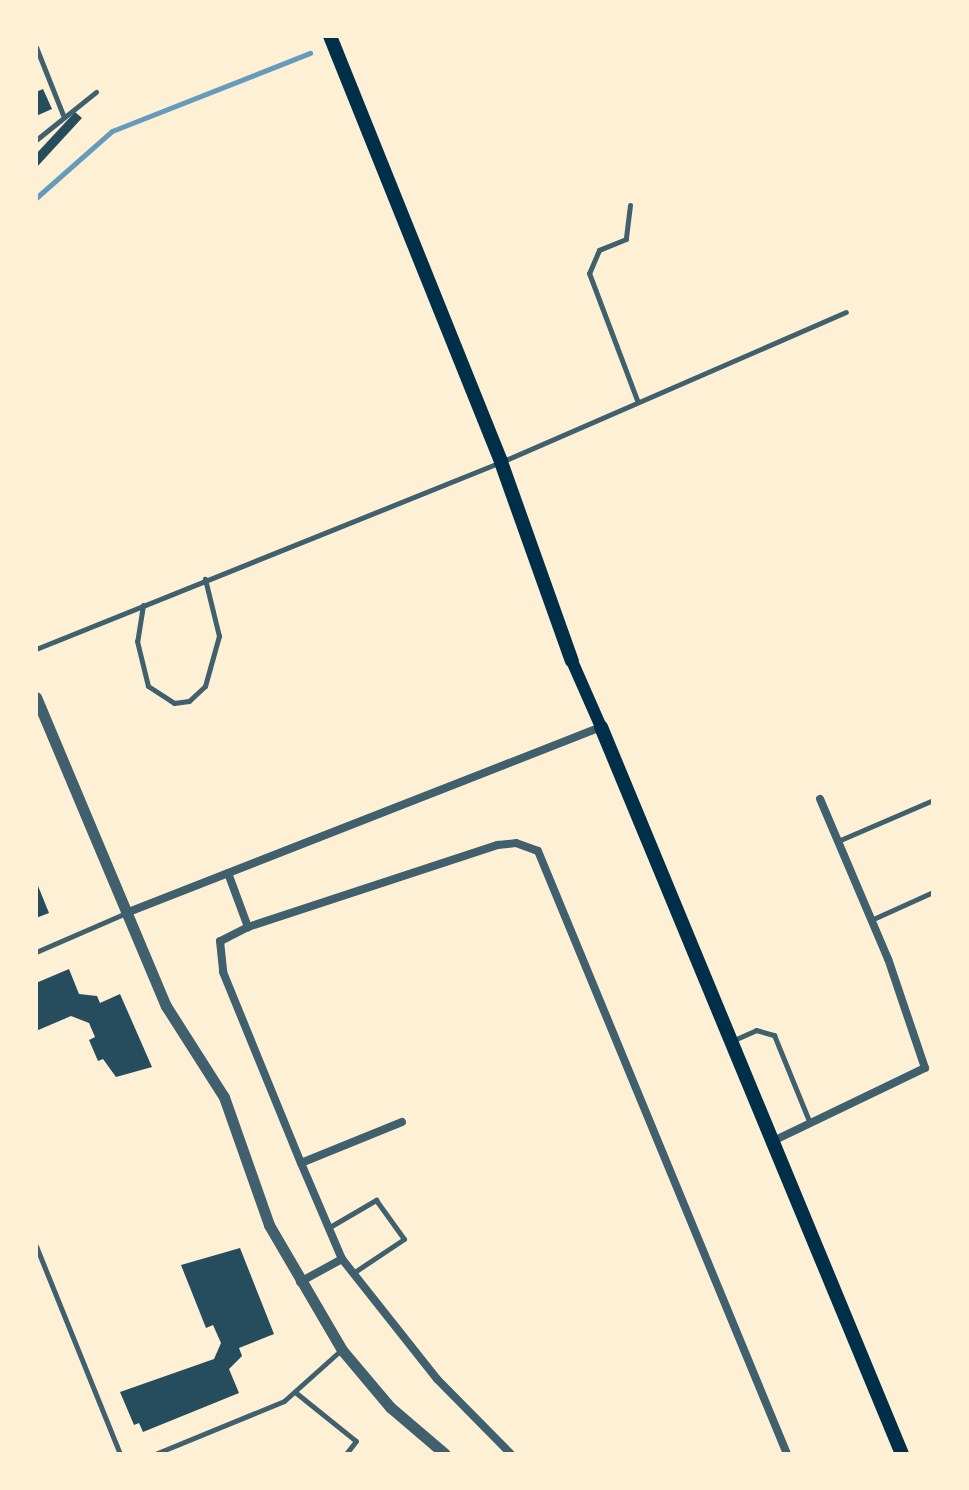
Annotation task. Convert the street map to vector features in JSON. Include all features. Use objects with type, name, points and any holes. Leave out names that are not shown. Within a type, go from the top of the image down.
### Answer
[{"type":"main road","points":[[330,36],[501,462],[572,661],[902,1454]]},
{"type":"street","points":[[36,697],[166,1006],[224,1097],[269,1225],[342,1350],[390,1407],[445,1454]]},
{"type":"street","points":[[126,913],[601,727]]},
{"type":"street","points":[[771,1142],[925,1068],[871,920],[820,799]]},
{"type":"street","points":[[511,1454],[437,1379],[342,1259],[223,972],[220,941],[248,927],[498,845],[516,843],[538,851],[787,1454]]},
{"type":"street","points":[[228,873],[248,927]]},
{"type":"street","points":[[301,1163],[402,1122]]},
{"type":"street","points":[[300,1282],[342,1259]]},
{"type":"lane","points":[[36,47],[63,115]]},
{"type":"lane","points":[[36,140],[63,115],[96,92]]},
{"type":"lane","points":[[630,205],[626,239],[599,250],[589,273],[637,400]]},
{"type":"lane","points":[[36,649],[501,462],[637,400],[846,312]]},
{"type":"lane","points":[[143,605],[137,641],[148,686],[174,703],[189,701],[205,686],[219,636],[205,579]]},
{"type":"lane","points":[[838,841],[933,800]]},
{"type":"lane","points":[[871,920],[933,892]]},
{"type":"lane","points":[[36,952],[126,913]]},
{"type":"lane","points":[[730,1042],[756,1030],[774,1035],[810,1123]]},
{"type":"lane","points":[[328,1228],[376,1200],[404,1239],[353,1273]]},
{"type":"lane","points":[[36,1246],[120,1454]]},
{"type":"lane","points":[[155,1454],[284,1401],[342,1350]]},
{"type":"lane","points":[[294,1391],[356,1441],[346,1454]]},
{"type":"building","points":[[43,89],[52,109],[36,116],[36,92]]},
{"type":"building","points":[[75,112],[82,118],[36,168],[36,154]]},
{"type":"building","points":[[36,881],[49,913],[36,918]]},
{"type":"building","points":[[69,969],[79,994],[97,996],[100,1003],[120,994],[152,1067],[116,1077],[103,1059],[98,1061],[89,1040],[95,1037],[89,1023],[71,1016],[36,1031],[36,983]]},
{"type":"building","points":[[240,1248],[274,1334],[239,1348],[242,1356],[229,1369],[239,1393],[143,1432],[139,1423],[134,1425],[120,1392],[214,1359],[221,1343],[213,1325],[206,1328],[181,1265]]},
{"type":"waterway","points":[[36,198],[112,131],[310,53]]}]
